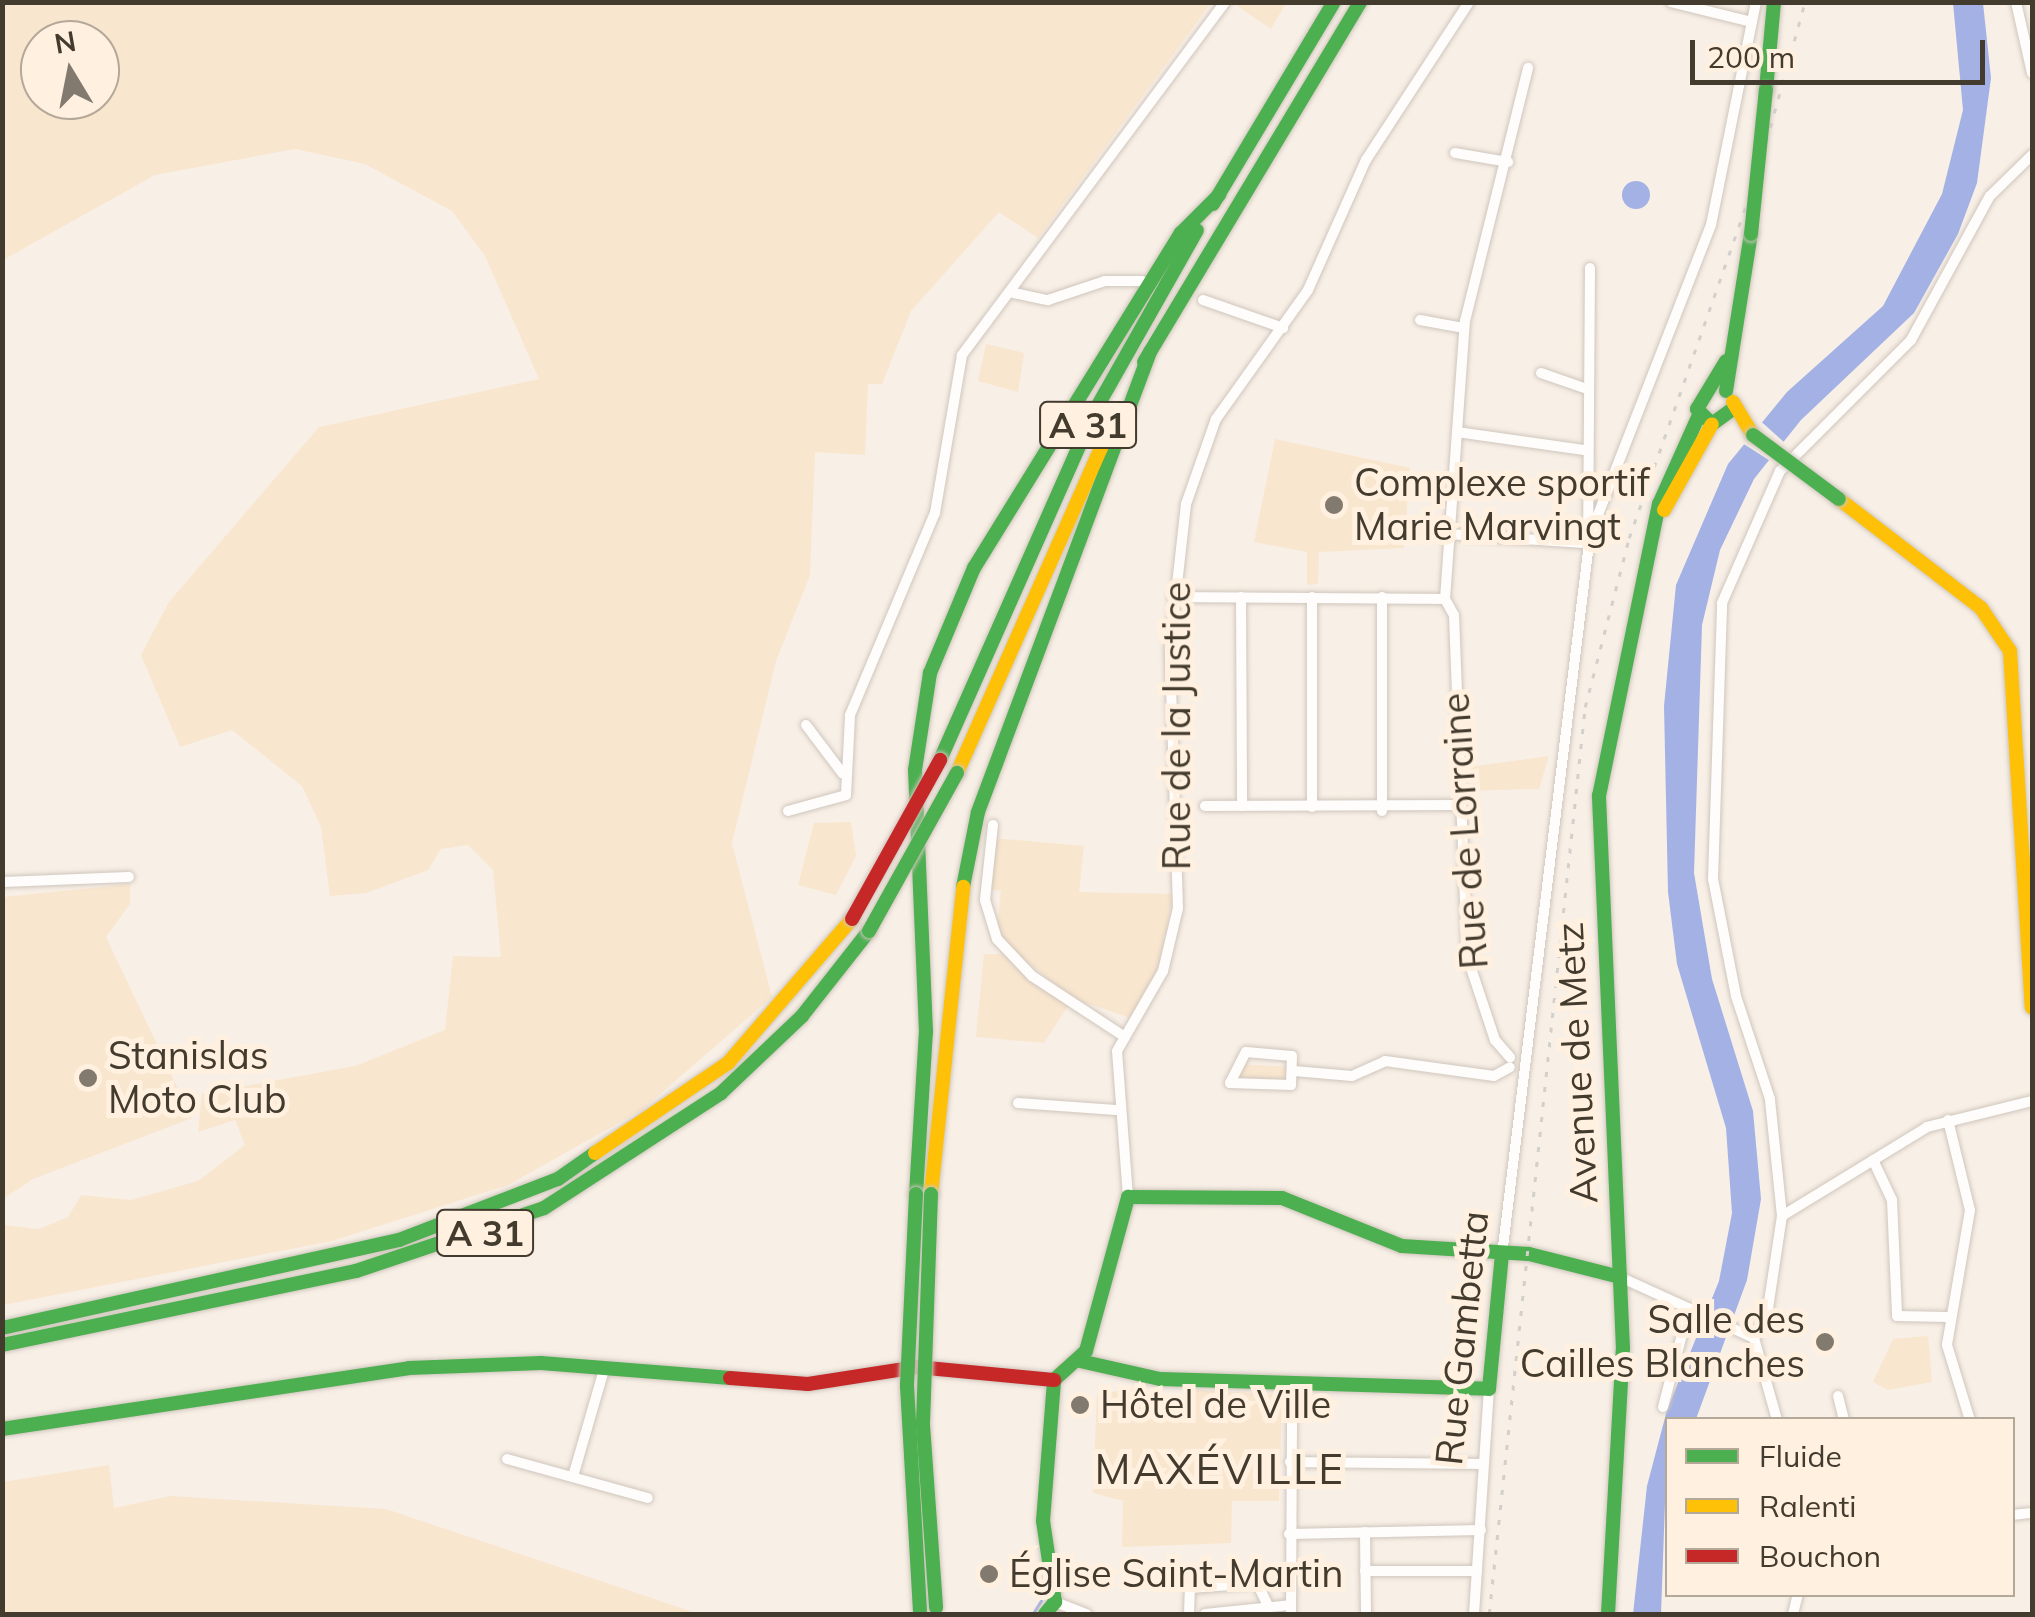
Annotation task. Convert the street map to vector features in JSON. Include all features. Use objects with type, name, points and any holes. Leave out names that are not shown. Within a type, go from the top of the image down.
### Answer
[{"type":"main road","name":"A 31","points":[[2,1328],[399,1240],[558,1179],[728,1063],[852,919],[940,760],[1093,414],[1334,2]]},
{"type":"main road","name":"A 31","points":[[2,1345],[390,1262],[568,1196],[658,1142],[749,1070],[869,932],[957,773],[1150,352],[1360,2]]},
{"type":"main road","points":[[1774,2],[1752,234],[1727,358],[1726,391],[1733,409],[1753,435],[1981,608],[2010,651],[2032,1007]]},
{"type":"main road","points":[[937,1611],[923,1389],[926,1014],[915,770],[930,673],[963,588],[1019,492],[1182,233],[1219,195]]},
{"type":"main road","points":[[921,1613],[908,1386],[923,1194],[952,940],[978,812],[1150,352]]},
{"type":"main road","points":[[1726,391],[1708,388],[1727,358]]},
{"type":"main road","name":"Avenue de Metz","points":[[1608,1614],[1620,1277],[1599,807],[1660,514],[1711,420],[1708,388]]},
{"type":"main road","points":[[1711,420],[1733,409]]},
{"type":"main road","points":[[1711,420],[1753,435]]},
{"type":"main road","points":[[2,1429],[82,1413],[372,1370],[534,1363],[756,1384],[916,1367],[1054,1380],[1080,1361],[1128,1198],[1277,1197],[1385,1242],[1502,1255],[1529,1254],[1620,1277]]},
{"type":"main road","name":"Rue Gambetta","points":[[1489,1389],[1502,1255]]},
{"type":"main road","points":[[1080,1361],[1103,1373],[1292,1385],[1489,1389]]},
{"type":"main road","points":[[1045,1614],[1055,1602],[1044,1521],[1054,1380]]},
{"type":"street","points":[[788,811],[842,799],[843,774],[868,662],[935,513],[959,364],[1224,2]]},
{"type":"street","name":"Rue de la Justice","points":[[1125,1037],[1163,971],[1176,924],[1173,597],[1203,445],[1283,328],[1366,160],[1469,2]]},
{"type":"street","points":[[1671,2],[1752,22]]},
{"type":"street","points":[[1588,543],[1711,225],[1756,2]]},
{"type":"street","points":[[2016,2],[2032,73]]},
{"type":"street","name":"Rue de Lorraine","points":[[1515,1062],[1470,970],[1455,805],[1454,615],[1445,599],[1464,328],[1508,162],[1528,68]]},
{"type":"street","points":[[1455,153],[1508,162]]},
{"type":"street","points":[[1776,1417],[1754,1338],[1767,1315],[1782,1216],[1770,1099],[1736,996],[1714,879],[1722,603],[1780,470],[1911,340],[1990,196],[2032,155]]},
{"type":"street","points":[[1588,543],[1584,388],[1590,268]]},
{"type":"street","points":[[1014,293],[1048,300],[1105,281],[1142,281]]},
{"type":"street","points":[[1203,300],[1283,328]]},
{"type":"street","points":[[1420,320],[1464,328]]},
{"type":"street","points":[[1541,372],[1584,388]]},
{"type":"street","points":[[1458,432],[1584,450]]},
{"type":"street","points":[[1450,534],[1588,543]]},
{"type":"street","name":"Rue Gambetta","points":[[1502,1255],[1515,1062],[1588,543]]},
{"type":"street","points":[[1173,597],[1445,599]]},
{"type":"street","points":[[1242,597],[1242,806]]},
{"type":"street","points":[[1312,597],[1312,807]]},
{"type":"street","points":[[1382,597],[1382,811]]},
{"type":"street","points":[[806,725],[843,774]]},
{"type":"street","points":[[1204,806],[1382,811],[1455,805]]},
{"type":"street","points":[[993,825],[985,900],[997,939],[1032,976],[1125,1037],[1116,1110],[1128,1198]]},
{"type":"street","points":[[2,882],[130,877]]},
{"type":"street","points":[[1246,1052],[1288,1054],[1294,1072],[1285,1088],[1227,1076],[1246,1052]]},
{"type":"street","points":[[1294,1072],[1352,1076],[1385,1061],[1494,1076],[1515,1062]]},
{"type":"street","points":[[1782,1216],[1872,1160],[1948,1120],[2032,1100]]},
{"type":"street","points":[[1018,1103],[1116,1110]]},
{"type":"street","points":[[1948,1120],[1970,1210],[1948,1317],[1949,1362],[1969,1417]]},
{"type":"street","points":[[1872,1160],[1892,1200],[1897,1316],[1948,1317]]},
{"type":"street","points":[[1620,1277],[1754,1338]]},
{"type":"street","points":[[1663,1407],[1693,1310]]},
{"type":"street","points":[[574,1473],[604,1370]]},
{"type":"street","points":[[1205,1614],[1268,1606],[1290,1610],[1292,1385]]},
{"type":"street","name":"Rue Gambetta","points":[[1474,1614],[1489,1389]]},
{"type":"street","points":[[1838,1396],[1843,1417]]},
{"type":"street","points":[[507,1459],[574,1473],[648,1498]]},
{"type":"street","points":[[1290,1462],[1482,1464]]},
{"type":"street","points":[[1289,1534],[1481,1530]]},
{"type":"street","points":[[1365,1532],[1366,1614]]},
{"type":"street","points":[[1366,1571],[1476,1570]]},
{"type":"street","points":[[1189,1614],[1190,1588],[1257,1583],[1268,1606]]},
{"type":"street","points":[[1055,1602],[1087,1614]]},
{"type":"shaded area","points":[[1233,2],[1286,3],[1271,29]]},
{"type":"shaded area","points":[[2,3],[1211,3],[1038,238],[999,212],[911,311],[882,384],[868,384],[865,455],[815,452],[810,575],[776,661],[732,843],[772,997],[642,1110],[508,1185],[332,1241],[3,1305],[3,1225],[39,1229],[68,1217],[81,1195],[131,1200],[198,1181],[245,1145],[235,1120],[198,1132],[202,1094],[355,1066],[445,1030],[453,956],[501,957],[493,870],[468,845],[441,849],[428,870],[366,893],[330,896],[321,827],[302,786],[232,730],[180,747],[141,655],[169,602],[319,427],[539,379],[485,256],[452,211],[365,164],[295,149],[155,175],[3,260]]},
{"type":"shaded area","points":[[986,344],[1024,353],[1018,392],[978,381]]},
{"type":"shaded area","name":"Complexe sportif Marie Marvingt","points":[[1275,439],[1410,468],[1404,548],[1319,552],[1318,584],[1307,585],[1307,552],[1254,542]]},
{"type":"shaded area","points":[[1549,756],[1539,789],[1462,791],[1461,768]]},
{"type":"shaded area","points":[[851,822],[856,856],[836,895],[798,885],[814,823]]},
{"type":"shaded area","points":[[992,838],[1084,846],[1079,892],[1174,894],[1156,976],[1131,1018],[1074,999],[1008,947],[997,931],[1001,891],[990,889]]},
{"type":"shaded area","name":"Stanislas Moto Club","points":[[130,884],[130,904],[106,937],[192,1118],[33,1179],[3,1199],[3,897]]},
{"type":"shaded area","points":[[984,954],[1002,954],[1068,1006],[1044,1043],[976,1037]]},
{"type":"shaded area","points":[[1236,1064],[1291,1067],[1291,1082],[1238,1080]]},
{"type":"shaded area","points":[[1928,1336],[1932,1382],[1888,1390],[1873,1382],[1893,1339]]},
{"type":"shaded area","points":[[1148,1385],[1148,1396],[1191,1401],[1193,1390],[1273,1394],[1282,1402],[1279,1501],[1232,1501],[1231,1543],[1122,1547],[1123,1501],[1093,1493],[1097,1395]]},
{"type":"shaded area","points":[[109,1465],[114,1508],[170,1496],[386,1509],[699,1614],[3,1614],[3,1482]]},
{"type":"water","points":[[1953,3],[1983,3],[1991,78],[1977,183],[1958,234],[1914,313],[1801,420],[1754,479],[1720,550],[1702,625],[1694,873],[1712,979],[1753,1111],[1761,1199],[1747,1280],[1697,1417],[1665,1417],[1719,1281],[1732,1213],[1726,1128],[1677,964],[1668,892],[1664,706],[1676,585],[1728,464],[1787,392],[1883,306],[1942,194],[1963,110]]},
{"type":"water","points":[[1636,181],[1646,185],[1650,195],[1646,205],[1636,209],[1626,205],[1622,195],[1626,185]]},
{"type":"water","points":[[1665,1418],[1661,1614],[1633,1614],[1647,1486]]},
{"type":"pier","points":[[1757,418],[1786,444],[1772,462],[1739,441]]},
{"type":"waterway","points":[[1034,1612],[1041,1601]]},
{"type":"railway","points":[[1489,1614],[1585,707],[1629,538],[1758,171],[1805,2]]},
{"type":"traffic: fast","points":[[1213,204],[1334,2]]},
{"type":"traffic: fast","points":[[1144,362],[1360,2]]},
{"type":"traffic: fast","points":[[1766,90],[1774,2]]},
{"type":"traffic: fast","points":[[1751,234],[1766,90]]},
{"type":"traffic: fast","points":[[916,1194],[926,1032],[915,770],[930,673],[974,568],[1181,233],[1219,195]]},
{"type":"traffic: fast","points":[[940,760],[1093,414],[1197,230]]},
{"type":"traffic: fast","points":[[1726,391],[1751,234]]},
{"type":"traffic: fast","points":[[963,887],[978,812],[1150,352]]},
{"type":"traffic: fast","points":[[1726,361],[1697,409],[1712,424],[1733,409]]},
{"type":"traffic: fast","points":[[1608,1614],[1623,1349],[1599,796],[1659,504],[1699,415]]},
{"type":"traffic: fast","points":[[1753,435],[1839,499]]},
{"type":"traffic: fast","points":[[869,931],[957,773]]},
{"type":"traffic: fast","points":[[2,1345],[356,1271],[544,1208],[721,1093],[802,1016],[869,931]]},
{"type":"traffic: fast","points":[[2,1328],[399,1240],[558,1179],[595,1153]]},
{"type":"traffic: fast","points":[[916,1194],[907,1386],[920,1611]]},
{"type":"traffic: fast","points":[[931,1194],[923,1425],[936,1608]]},
{"type":"traffic: fast","points":[[1054,1380],[1086,1351],[1128,1197],[1282,1198],[1402,1246],[1529,1254],[1620,1277]]},
{"type":"traffic: fast","points":[[1080,1361],[1160,1379],[1489,1389],[1502,1255]]},
{"type":"traffic: fast","points":[[2,1429],[409,1368],[541,1363],[730,1378]]},
{"type":"traffic: fast","points":[[1045,1614],[1055,1602],[1043,1521],[1054,1380]]},
{"type":"traffic: slow","points":[[1733,402],[1753,435]]},
{"type":"traffic: slow","points":[[1664,510],[1712,424]]},
{"type":"traffic: slow","points":[[957,773],[1111,425]]},
{"type":"traffic: slow","points":[[1839,499],[1981,608],[2010,651],[2032,1007]]},
{"type":"traffic: slow","points":[[931,1194],[963,887]]},
{"type":"traffic: slow","points":[[595,1153],[728,1063],[852,919]]},
{"type":"traffic: jam","points":[[852,919],[940,760]]},
{"type":"traffic: jam","points":[[730,1378],[808,1384],[916,1367],[1054,1380]]},
{"type":"place","name":"Complexe sportif Marie Marvingt","points":[[1334,505]]},
{"type":"place","name":"Stanislas Moto Club","points":[[88,1078]]},
{"type":"place","name":"Salle des Cailles Blanches","points":[[1825,1342]]},
{"type":"place","name":"Hôtel de Ville","points":[[1080,1405]]},
{"type":"place","name":"Église Saint-Martin","points":[[989,1574]]},
{"type":"district","name":"MAXÉVILLE","points":[[1220,1469]]}]
